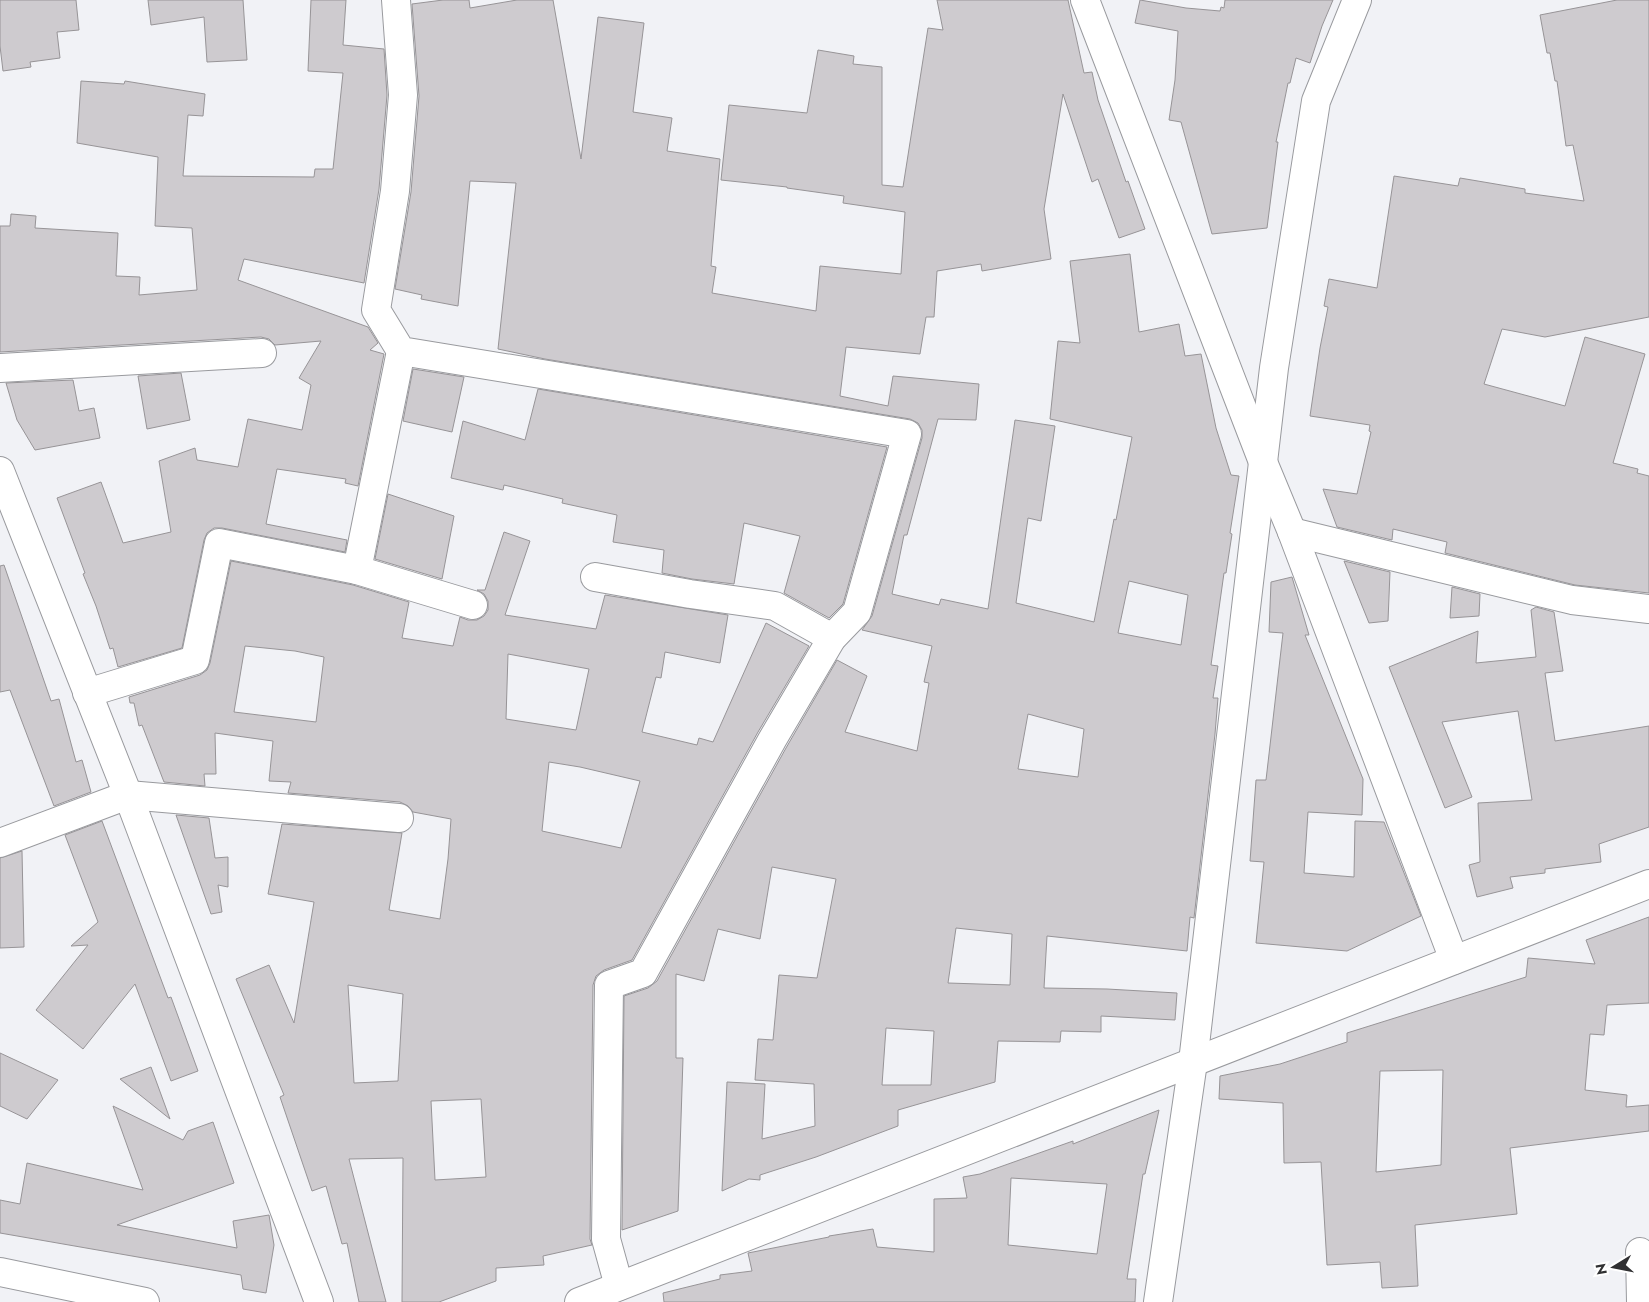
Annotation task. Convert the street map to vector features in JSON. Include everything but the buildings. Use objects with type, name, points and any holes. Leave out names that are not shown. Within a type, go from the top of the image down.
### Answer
[{"type":"street","points":[[357,570],[401,352],[376,310],[395,191],[403,95],[396,0]]},
{"type":"street","points":[[1085,0],[1263,462],[1292,532],[1454,960]]},
{"type":"street","points":[[1158,1302],[1193,1062],[1274,368],[1316,102],[1357,0]]},
{"type":"street","points":[[401,352],[907,434],[857,612],[832,638],[772,740],[643,973],[609,985],[606,1239],[619,1286]]},
{"type":"street","points":[[0,368],[262,353]]},
{"type":"street","points":[[0,471],[128,795],[319,1302]]},
{"type":"street","points":[[1292,532],[1572,600],[1649,609]]},
{"type":"street","points":[[87,693],[195,660],[218,543],[357,570],[473,605]]},
{"type":"street","points":[[595,577],[690,594],[775,606],[832,638]]},
{"type":"street","points":[[0,843],[128,795],[399,818]]},
{"type":"street","points":[[579,1302],[1649,884]]},
{"type":"street","points":[[1640,1252],[1641,1302]]},
{"type":"street","points":[[0,1272],[145,1302]]}]
